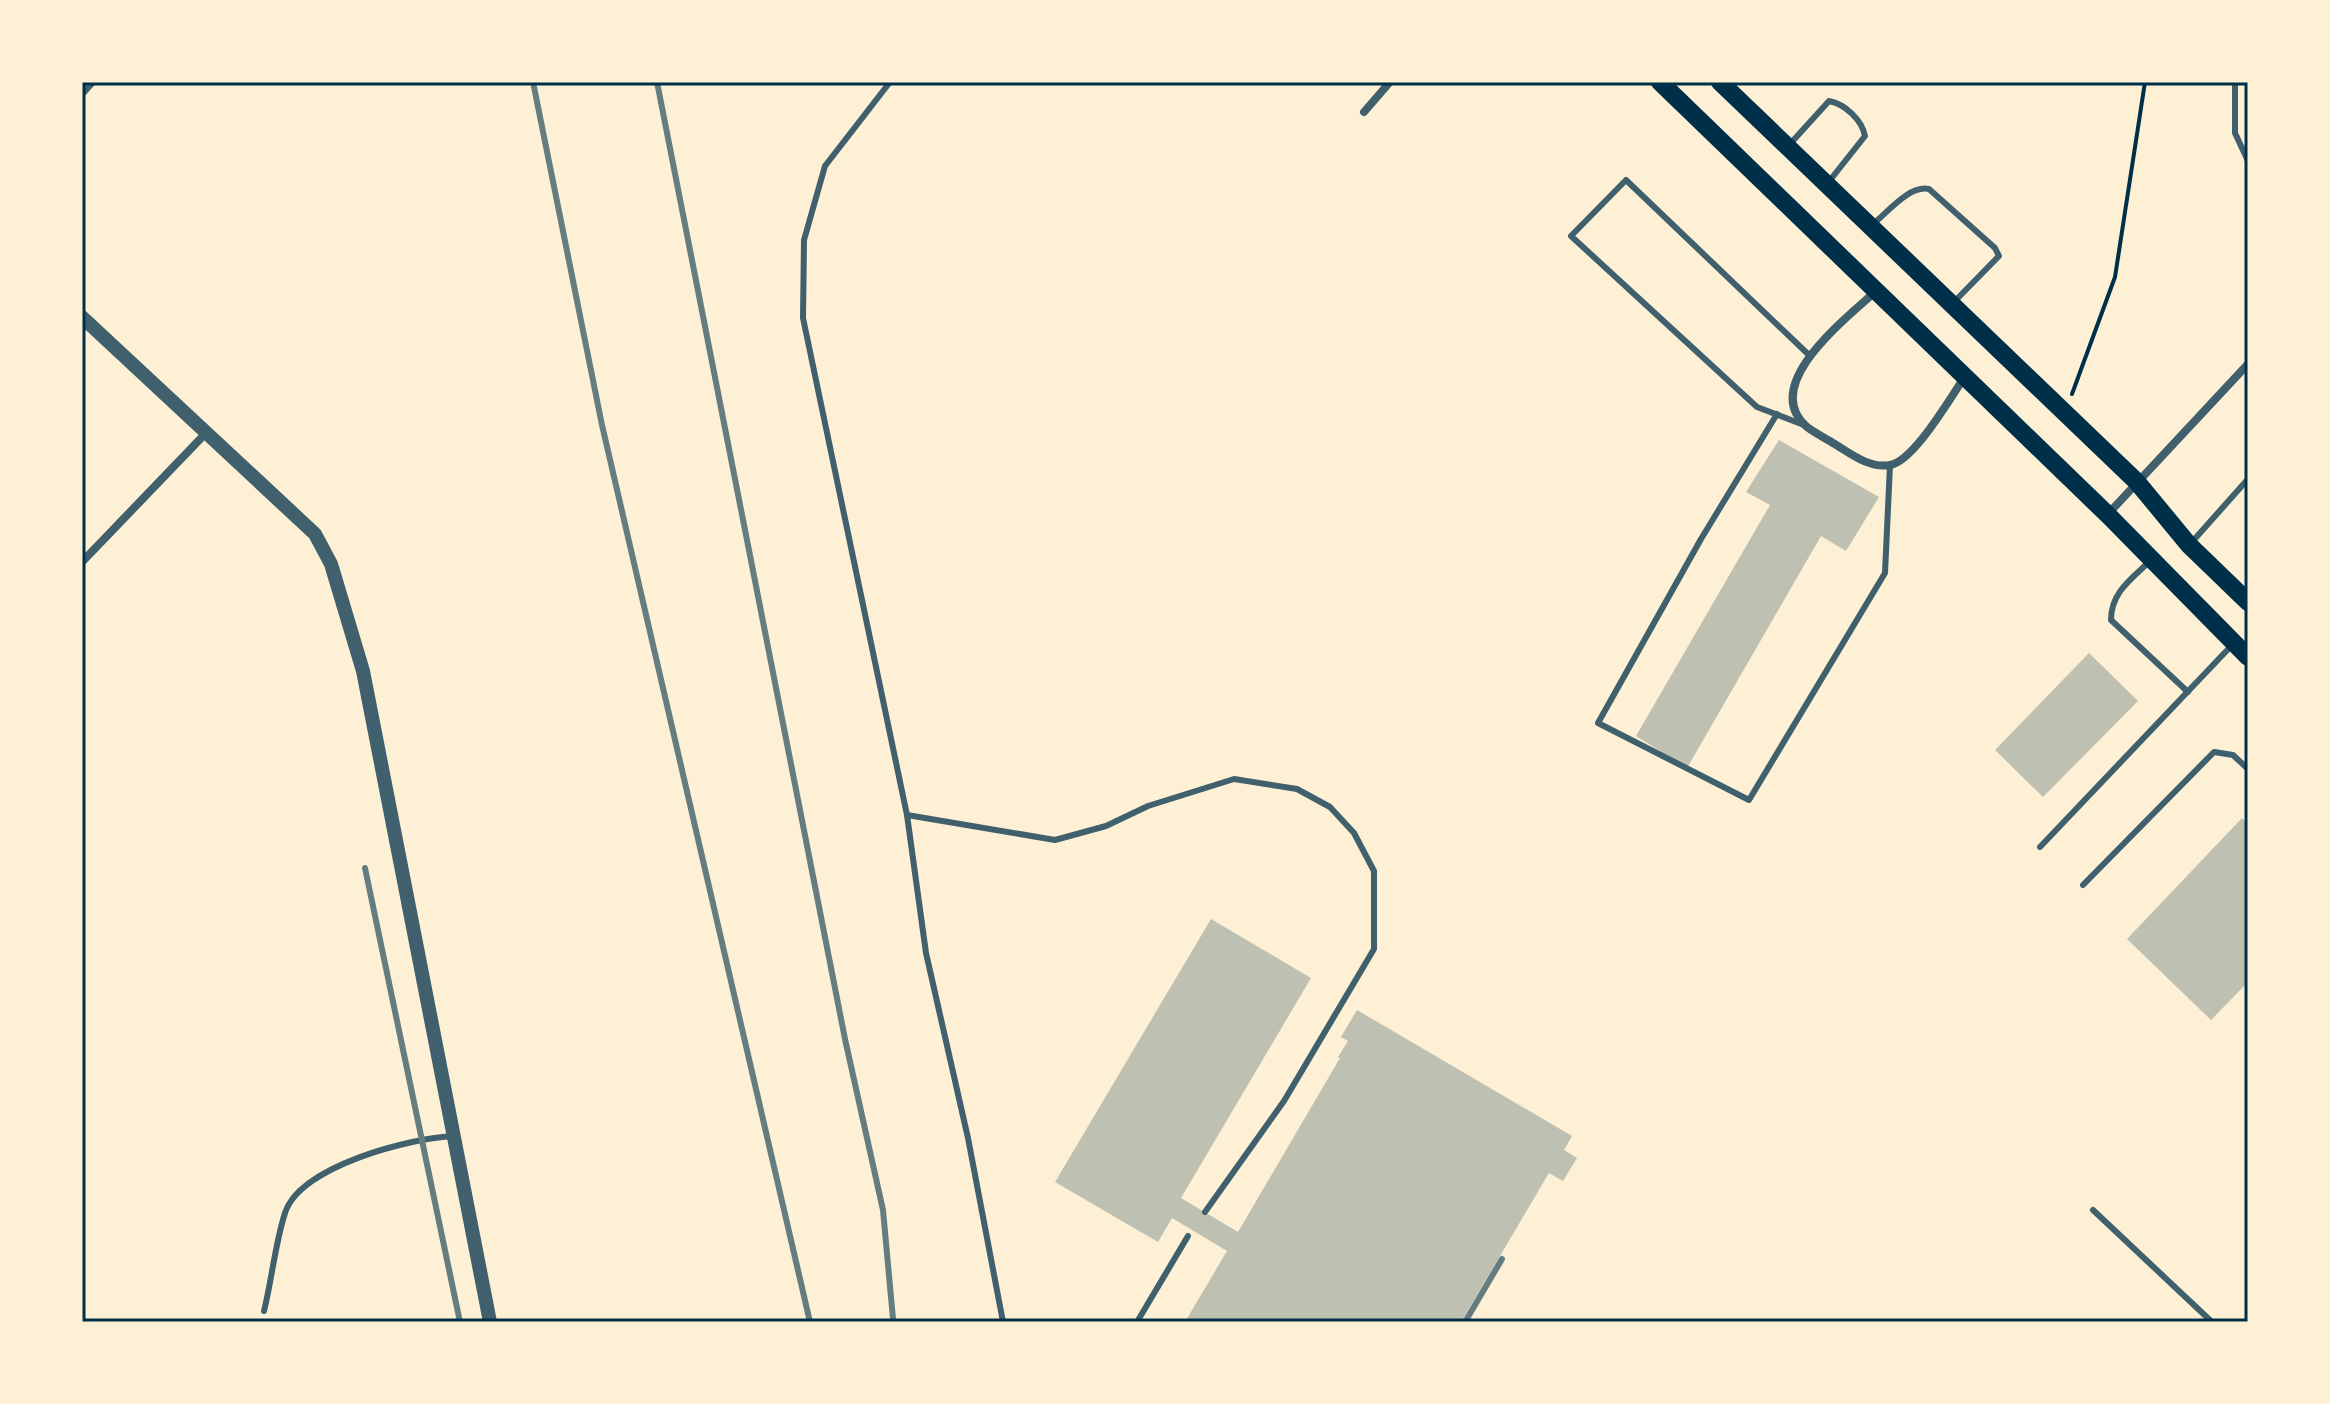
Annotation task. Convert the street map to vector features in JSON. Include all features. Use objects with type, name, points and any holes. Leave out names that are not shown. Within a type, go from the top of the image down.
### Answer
[{"type":"main road","points":[[1660,82],[2108,515],[2248,657]]},
{"type":"main road","points":[[1720,82],[2137,482],[2189,545],[2248,602]]},
{"type":"street","points":[[82,93],[92,82]]},
{"type":"street","points":[[1364,112],[1390,82]]},
{"type":"street","points":[[1877,290],[1810,356],[1795,379],[1793,400],[1805,425],[1865,462],[1890,465],[1908,455],[1965,377]]},
{"type":"street","points":[[82,317],[315,534],[331,564],[363,671],[490,1322]]},
{"type":"street","points":[[2108,515],[2248,364]]},
{"type":"street","points":[[82,562],[205,434]]},
{"type":"lane","points":[[890,82],[825,166],[804,240],[803,318],[907,815],[926,953],[968,1138],[1003,1322]]},
{"type":"lane","points":[[2235,82],[2235,133],[2248,161]]},
{"type":"lane","points":[[1788,147],[1829,101],[1837,103],[1862,124],[1865,136],[1826,184]]},
{"type":"lane","points":[[1805,425],[1757,407],[1571,236],[1626,180],[1810,356]]},
{"type":"lane","points":[[1870,226],[1921,187],[1929,189],[1995,248],[1999,256],[1952,304]]},
{"type":"lane","points":[[1777,414],[1701,539],[1598,723],[1749,800],[1885,573],[1890,465]]},
{"type":"lane","points":[[2189,545],[2248,479]]},
{"type":"lane","points":[[2151,560],[2118,592],[2111,605],[2111,620],[2188,692]]},
{"type":"lane","points":[[2040,847],[2233,644]]},
{"type":"lane","points":[[2083,885],[2214,752],[2233,755],[2248,769]]},
{"type":"lane","points":[[907,815],[1055,840],[1106,826],[1148,806],[1234,779],[1297,789],[1330,807],[1354,833],[1374,871],[1374,949],[1284,1101],[1205,1212]]},
{"type":"lane","points":[[264,1311],[286,1211],[301,1188],[326,1172],[422,1138],[454,1136]]},
{"type":"lane","points":[[2093,1210],[2212,1322]]},
{"type":"lane","points":[[1137,1322],[1188,1236]]},
{"type":"path","points":[[2066,413],[2115,277],[2145,82]]},
{"type":"building","points":[[1779,440],[1879,497],[1846,551],[1821,536],[1687,768],[1636,736],[1770,505],[1746,492]]},
{"type":"building","points":[[2089,653],[2138,701],[2043,797],[1995,750]]},
{"type":"building","points":[[2242,818],[2248,824],[2248,982],[2211,1020],[2127,939]]},
{"type":"building","points":[[1211,919],[1311,978],[1181,1198],[1238,1232],[1340,1058],[1348,1041],[1341,1037],[1357,1010],[1572,1136],[1564,1150],[1577,1158],[1563,1181],[1549,1173],[1461,1322],[1185,1322],[1227,1251],[1172,1218],[1158,1242],[1055,1182]]},
{"type":"railway","points":[[533,82],[602,425],[810,1322]]},
{"type":"railway","points":[[657,82],[845,1039],[883,1210],[893,1319]]},
{"type":"railway","points":[[365,868],[460,1322]]},
{"type":"railway","points":[[1465,1322],[1502,1259]]}]
